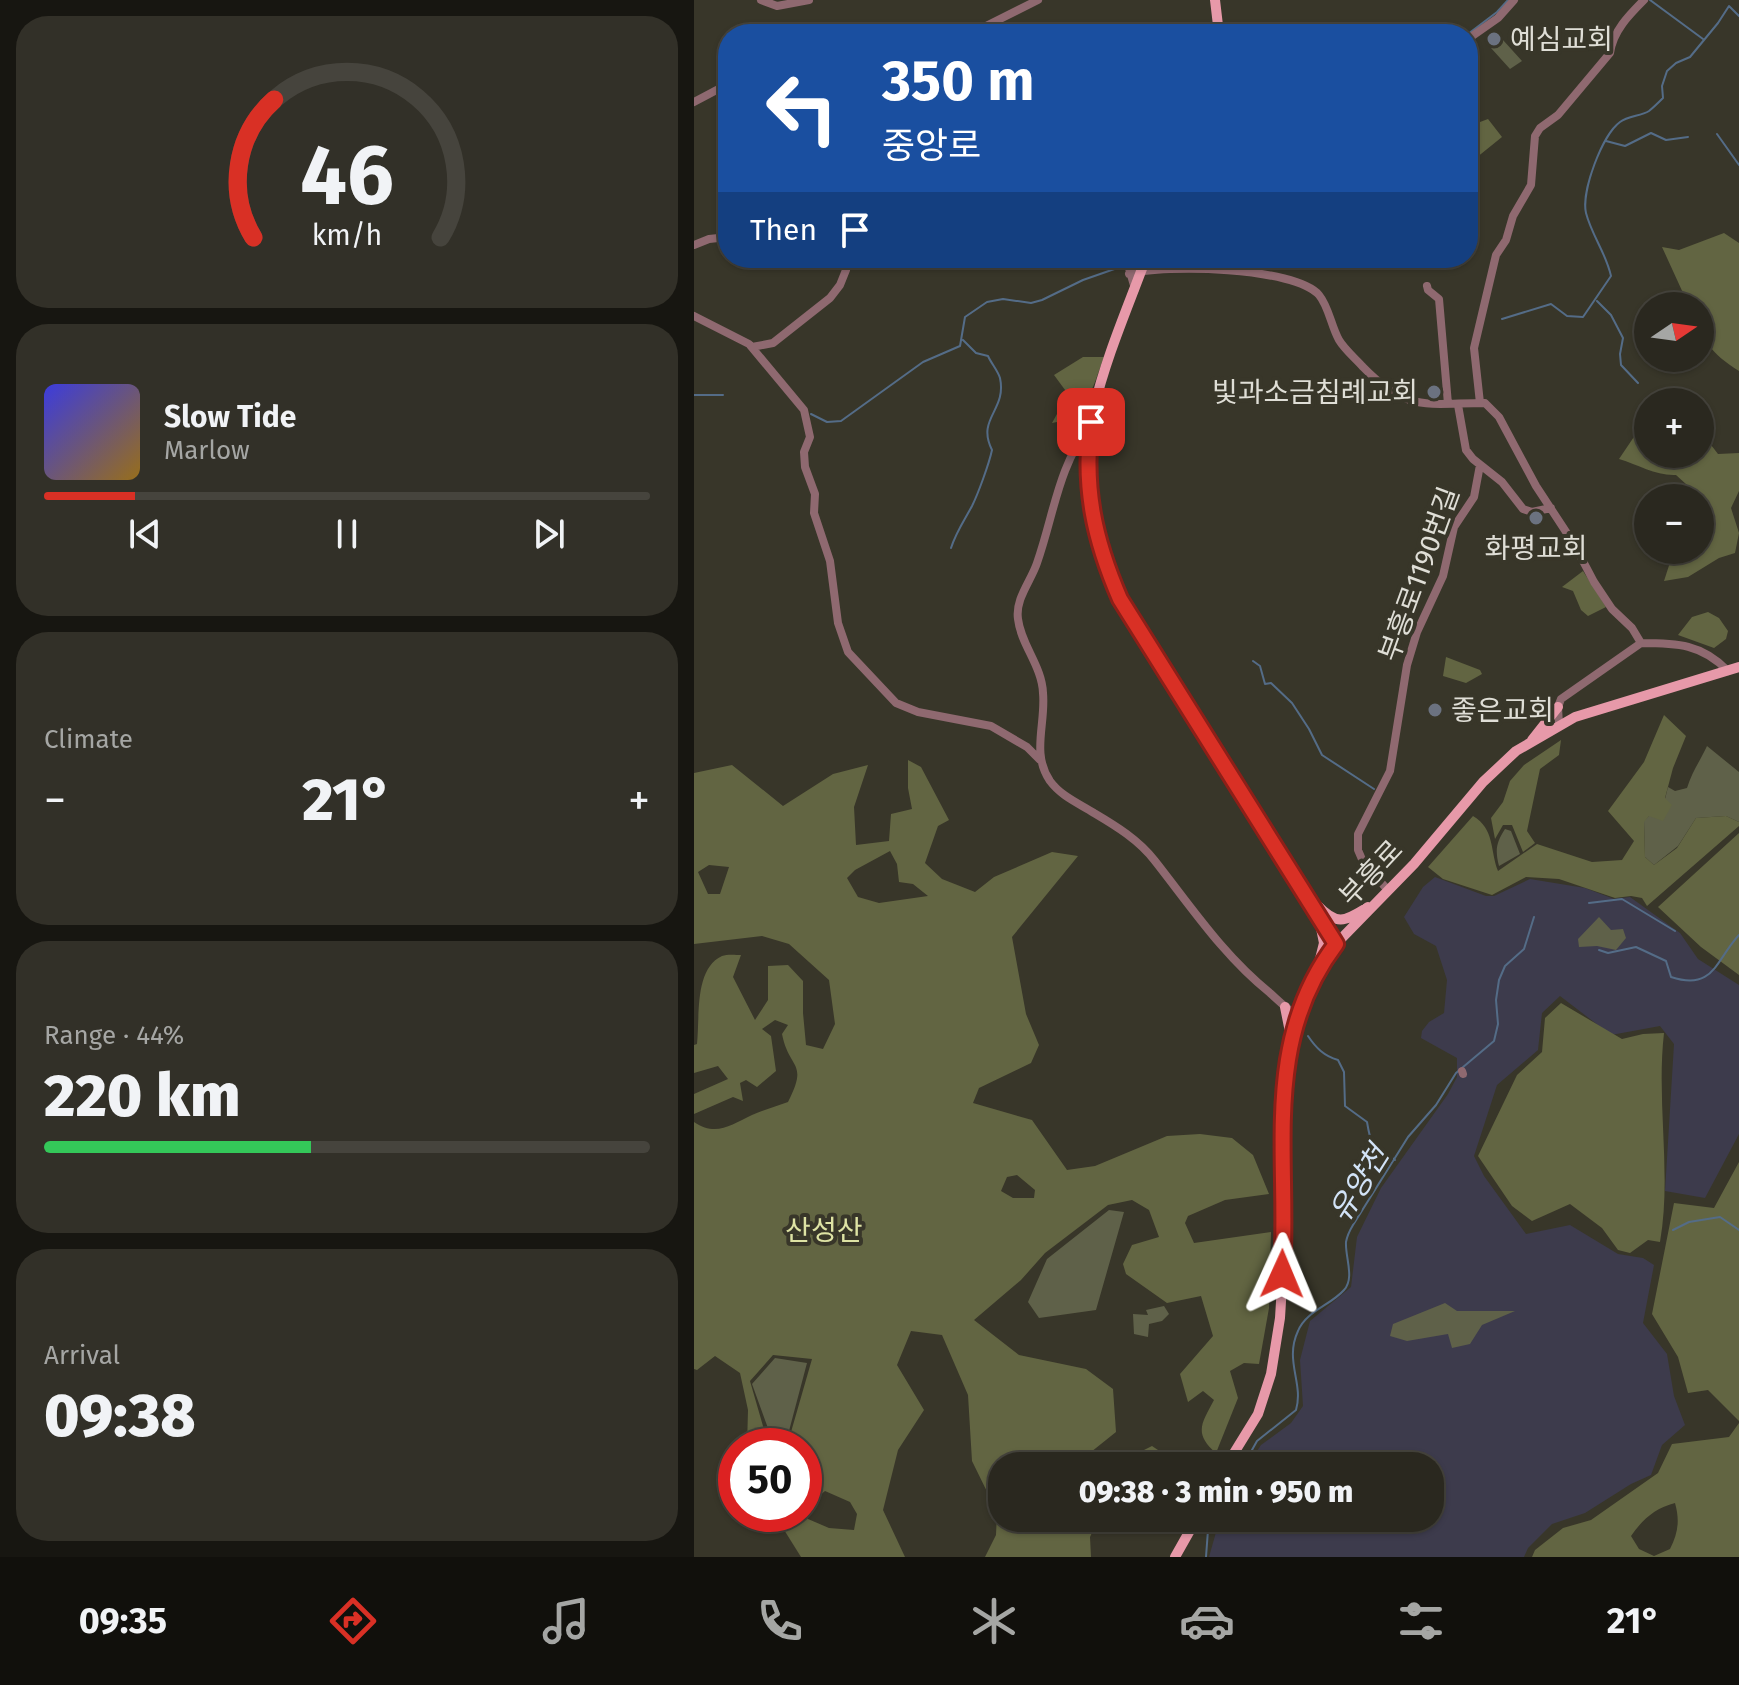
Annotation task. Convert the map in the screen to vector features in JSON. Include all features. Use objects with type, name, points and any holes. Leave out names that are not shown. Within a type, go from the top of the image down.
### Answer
[{"type":"main road","points":[[1215,0],[1218,24]]},
{"type":"main road","points":[[1145,268],[1103,376],[1091,422],[1088,465],[1098,544],[1114,586],[1159,664],[1336,944]]},
{"type":"main road","name":"부흥로","points":[[1235,1452],[1265,1398],[1280,1318],[1284,1252],[1283,1093],[1290,1042],[1314,976],[1336,944],[1414,864],[1483,782],[1516,751],[1575,717],[1733,669]]},
{"type":"main road","points":[[1530,743],[1558,707]]},
{"type":"main road","points":[[1293,875],[1318,907],[1336,920],[1349,919],[1384,895]]},
{"type":"main road","points":[[1311,904],[1322,929],[1324,943],[1314,976]]},
{"type":"main road","points":[[1285,1007],[1290,1042]]},
{"type":"main road","points":[[1175,1557],[1189,1532]]},
{"type":"street","points":[[761,0],[777,6],[809,0]]},
{"type":"street","points":[[990,24],[1038,0]]},
{"type":"street","points":[[1478,32],[1498,18],[1514,0]]},
{"type":"street","points":[[1480,403],[1474,348],[1496,255],[1531,185],[1535,136],[1540,128],[1558,115],[1610,53],[1611,42],[1625,19],[1644,0]]},
{"type":"street","points":[[694,102],[718,89]]},
{"type":"street","points":[[694,245],[718,238]]},
{"type":"street","points":[[1128,268],[1135,289]]},
{"type":"street","points":[[1166,268],[1280,276],[1308,286],[1322,300],[1342,345],[1386,389],[1412,402],[1485,403],[1499,417],[1536,486],[1612,609],[1632,628],[1641,643]]},
{"type":"street","points":[[752,347],[773,343],[830,298],[846,270]]},
{"type":"street","points":[[1427,286],[1439,299],[1448,404]]},
{"type":"street","points":[[694,316],[752,347],[804,410],[810,437],[804,452],[805,467],[815,494],[814,513],[830,561],[838,623],[847,650],[896,703],[918,712],[991,726],[1027,747],[1041,760]]},
{"type":"street","name":"부흥로1190번길","points":[[1384,895],[1358,850],[1358,834],[1390,771],[1407,665],[1417,632],[1443,576],[1454,527],[1474,497],[1480,465],[1466,450],[1458,405]]},
{"type":"street","points":[[1091,422],[1078,441],[1061,479],[1037,564],[1018,609],[1019,627],[1038,666],[1043,689],[1041,760],[1048,779],[1059,792],[1141,845],[1218,944],[1285,1007],[1298,1015]]},
{"type":"street","points":[[1480,465],[1502,482],[1523,509],[1532,512],[1551,508]]},
{"type":"street","points":[[1559,725],[1561,699],[1641,643],[1667,643],[1705,651],[1733,669]]},
{"type":"shaded area","points":[[1435,877],[1486,896],[1494,896],[1530,879],[1585,888],[1614,899],[1630,897],[1680,933],[1698,959],[1739,985],[1739,1134],[1705,1198],[1665,1191],[1674,1044],[1660,1026],[1611,1035],[1560,996],[1542,1013],[1538,1050],[1497,1085],[1474,1156],[1484,1176],[1526,1234],[1570,1225],[1618,1254],[1643,1258],[1654,1265],[1643,1323],[1667,1354],[1674,1396],[1685,1425],[1662,1445],[1651,1475],[1585,1513],[1552,1524],[1528,1548],[1524,1557],[1209,1557],[1216,1532],[1444,1532],[1444,1452],[1256,1452],[1291,1423],[1303,1406],[1300,1360],[1310,1321],[1351,1287],[1357,1237],[1381,1188],[1457,1077],[1457,1058],[1421,1038],[1429,1022],[1444,1013],[1447,980],[1436,946],[1414,934],[1404,917],[1423,887]]},
{"type":"green space","points":[[1503,40],[1522,61],[1510,69],[1491,48]]},
{"type":"green space","points":[[1488,119],[1502,137],[1478,156],[1478,123]]},
{"type":"green space","points":[[1724,233],[1739,243],[1739,371],[1714,352],[1714,292],[1683,292],[1662,247],[1679,250]]},
{"type":"green space","points":[[1083,357],[1104,357],[1092,389],[1074,415],[1052,423],[1068,394],[1054,375]]},
{"type":"green space","points":[[1634,437],[1634,465],[1619,459]]},
{"type":"green space","points":[[1714,449],[1718,454],[1739,453],[1739,491],[1731,508],[1739,533],[1735,553],[1714,561],[1714,484],[1686,484],[1676,475],[1643,468],[1714,468]]},
{"type":"green space","points":[[1669,564],[1709,564],[1688,577],[1664,581]]},
{"type":"green space","points":[[1583,571],[1606,607],[1588,616],[1581,610],[1573,591],[1562,587]]},
{"type":"green space","points":[[1708,612],[1719,618],[1728,631],[1726,639],[1714,648],[1678,635],[1692,617]]},
{"type":"green space","points":[[1446,657],[1480,670],[1482,674],[1466,683],[1443,676]]},
{"type":"green space","points":[[1664,715],[1686,736],[1665,798],[1672,805],[1663,821],[1649,816],[1644,822],[1645,857],[1654,865],[1677,848],[1696,818],[1726,816],[1739,822],[1739,826],[1647,906],[1642,898],[1615,898],[1559,879],[1526,877],[1492,895],[1443,879],[1428,867],[1473,816],[1485,827],[1498,871],[1537,844],[1592,862],[1622,860],[1634,841],[1608,811],[1644,762]]},
{"type":"green space","points":[[1561,740],[1559,755],[1540,769],[1527,831],[1535,843],[1523,852],[1512,825],[1503,825],[1495,839],[1491,818],[1503,802],[1510,781],[1524,765]]},
{"type":"green space","points":[[1707,746],[1739,772],[1739,822],[1726,816],[1696,818],[1678,846],[1654,865],[1645,857],[1644,821],[1665,799],[1668,787],[1675,791],[1687,788]]},
{"type":"green space","name":"산성산","points":[[908,760],[921,767],[949,820],[938,826],[925,863],[942,879],[975,892],[994,877],[1052,852],[1078,856],[1012,937],[1026,1014],[1039,1045],[1031,1063],[979,1088],[973,1103],[1032,1120],[1067,1170],[1095,1166],[1167,1136],[1200,1134],[1232,1138],[1253,1155],[1269,1194],[1225,1200],[1188,1216],[1185,1223],[1194,1243],[1271,1232],[1269,1308],[1259,1364],[1244,1363],[1230,1371],[1238,1398],[1215,1452],[1202,1434],[1203,1422],[1214,1400],[1203,1391],[1188,1402],[1180,1374],[1213,1336],[1201,1296],[1167,1303],[1126,1274],[1123,1264],[1132,1245],[1159,1237],[1149,1210],[1132,1200],[1108,1205],[1045,1253],[1021,1280],[974,1320],[1019,1355],[1086,1369],[1113,1389],[1116,1432],[1091,1452],[988,1452],[988,1494],[972,1461],[968,1395],[942,1335],[911,1331],[897,1365],[924,1410],[898,1450],[883,1510],[905,1557],[801,1557],[785,1532],[822,1532],[822,1525],[854,1530],[857,1514],[850,1502],[825,1491],[822,1494],[822,1428],[792,1428],[812,1359],[773,1355],[750,1381],[764,1428],[748,1428],[748,1410],[740,1373],[715,1356],[697,1370],[694,1369],[694,1122],[709,1129],[723,1128],[788,1102],[797,1072],[782,1034],[788,1025],[775,1020],[762,1029],[771,1036],[776,1071],[757,1087],[746,1080],[740,1083],[743,1101],[733,1097],[694,1114],[694,1094],[728,1079],[718,1066],[694,1073],[694,1045],[697,1044],[703,982],[713,962],[722,956],[741,955],[733,977],[755,1020],[768,1000],[768,966],[788,965],[803,981],[806,1045],[823,1049],[835,1024],[829,980],[789,944],[762,936],[694,944],[694,773],[732,765],[783,806],[833,774],[868,765],[854,807],[856,845],[889,841],[891,814],[912,809]],"holes":[[[890,851],[897,864],[899,882],[913,884],[928,896],[879,903],[858,897],[847,878],[855,870]],[[709,865],[729,867],[720,894],[708,894],[698,872]],[[1017,1175],[1035,1190],[1034,1198],[1013,1198],[1001,1191],[1007,1177]]]},
{"type":"green space","points":[[1505,829],[1511,831],[1520,854],[1499,866],[1497,847]]},
{"type":"green space","points":[[1739,833],[1739,975],[1701,947],[1658,907]]},
{"type":"green space","points":[[1599,917],[1611,930],[1623,929],[1626,938],[1616,950],[1597,946],[1579,947],[1578,939]]},
{"type":"green space","points":[[1561,1003],[1622,1039],[1664,1033],[1665,1190],[1660,1242],[1648,1240],[1630,1253],[1618,1250],[1602,1228],[1570,1204],[1532,1221],[1512,1206],[1478,1156],[1517,1075],[1542,1052],[1545,1018]]},
{"type":"green space","points":[[1739,1162],[1739,1421],[1708,1390],[1688,1393],[1678,1357],[1652,1314],[1674,1203],[1714,1208]]},
{"type":"green space","points":[[1109,1210],[1124,1212],[1096,1310],[1039,1318],[1028,1302],[1047,1259]]},
{"type":"green space","points":[[1445,1303],[1457,1311],[1515,1311],[1482,1325],[1470,1344],[1452,1348],[1448,1334],[1407,1341],[1390,1336],[1393,1324]]},
{"type":"green space","points":[[1164,1306],[1169,1314],[1162,1321],[1149,1324],[1148,1337],[1134,1334],[1133,1314],[1148,1315],[1146,1310]]},
{"type":"green space","points":[[775,1358],[807,1363],[790,1428],[768,1428],[752,1384]]},
{"type":"green space","points":[[1739,1423],[1739,1557],[1532,1557],[1535,1550],[1563,1528],[1591,1520],[1658,1473],[1672,1444],[1729,1437]],"holes":[[[1675,1503],[1677,1527],[1670,1549],[1654,1556],[1639,1549],[1631,1536],[1655,1511]]]},
{"type":"green space","points":[[1152,1446],[1161,1452],[1140,1452]]},
{"type":"green space","name":"산성산","points":[[996,1532],[1092,1532],[1091,1557],[985,1557]]},
{"type":"waterway","points":[[1478,26],[1508,0]]},
{"type":"waterway","points":[[1650,0],[1703,39]]},
{"type":"waterway","points":[[1502,319],[1551,304],[1567,316],[1583,317],[1611,276],[1585,204],[1590,178],[1606,139],[1620,122],[1649,111],[1663,98],[1662,86],[1667,71],[1690,57],[1729,6],[1739,16]]},
{"type":"waterway","points":[[1606,141],[1625,146],[1651,133],[1666,140],[1688,137]]},
{"type":"waterway","points":[[1717,134],[1739,165]]},
{"type":"waterway","points":[[811,414],[827,422],[841,421],[923,362],[960,346],[965,317],[987,302],[1003,299],[1031,303],[1117,268]]},
{"type":"waterway","points":[[1597,301],[1611,315],[1623,338],[1621,365],[1638,383]]},
{"type":"waterway","points":[[951,548],[988,463],[992,450],[987,430],[1001,389],[999,375],[988,356],[976,353],[963,340]]},
{"type":"waterway","points":[[694,395],[723,395]]},
{"type":"waterway","points":[[1253,661],[1260,666],[1265,684],[1271,683],[1292,703],[1322,755],[1374,789]]},
{"type":"waterway","points":[[1589,903],[1622,899],[1675,931]]},
{"type":"waterway","name":"유양천","points":[[1251,1452],[1257,1441],[1296,1410],[1298,1390],[1293,1362],[1294,1342],[1307,1318],[1339,1295],[1347,1285],[1346,1242],[1353,1225],[1408,1137],[1436,1105],[1456,1073],[1494,1041],[1498,1024],[1496,1000],[1499,980],[1505,966],[1524,949],[1534,917]]},
{"type":"waterway","name":"유양천","points":[[1599,950],[1608,953],[1636,947],[1666,961],[1671,977],[1696,980],[1712,971],[1739,935]]},
{"type":"waterway","points":[[1308,1036],[1321,1051],[1338,1060],[1344,1072],[1345,1106],[1367,1122],[1375,1146],[1395,1160]]},
{"type":"waterway","points":[[1673,1230],[1689,1222],[1720,1217],[1739,1230]]},
{"type":"waterway","name":"유양천","points":[[1206,1557],[1208,1532]]},
{"type":"place","name":"예심교회","points":[[1494,39]]},
{"type":"place","name":"빛과소금침례교회","points":[[1434,392]]},
{"type":"place","name":"화평교회","points":[[1536,518]]},
{"type":"place","name":"좋은교회","points":[[1435,710]]},
{"type":"route","points":[[1091,422],[1088,465],[1092,514],[1102,556],[1120,599],[1336,944],[1309,985],[1290,1042],[1283,1093],[1282,1274]]}]
